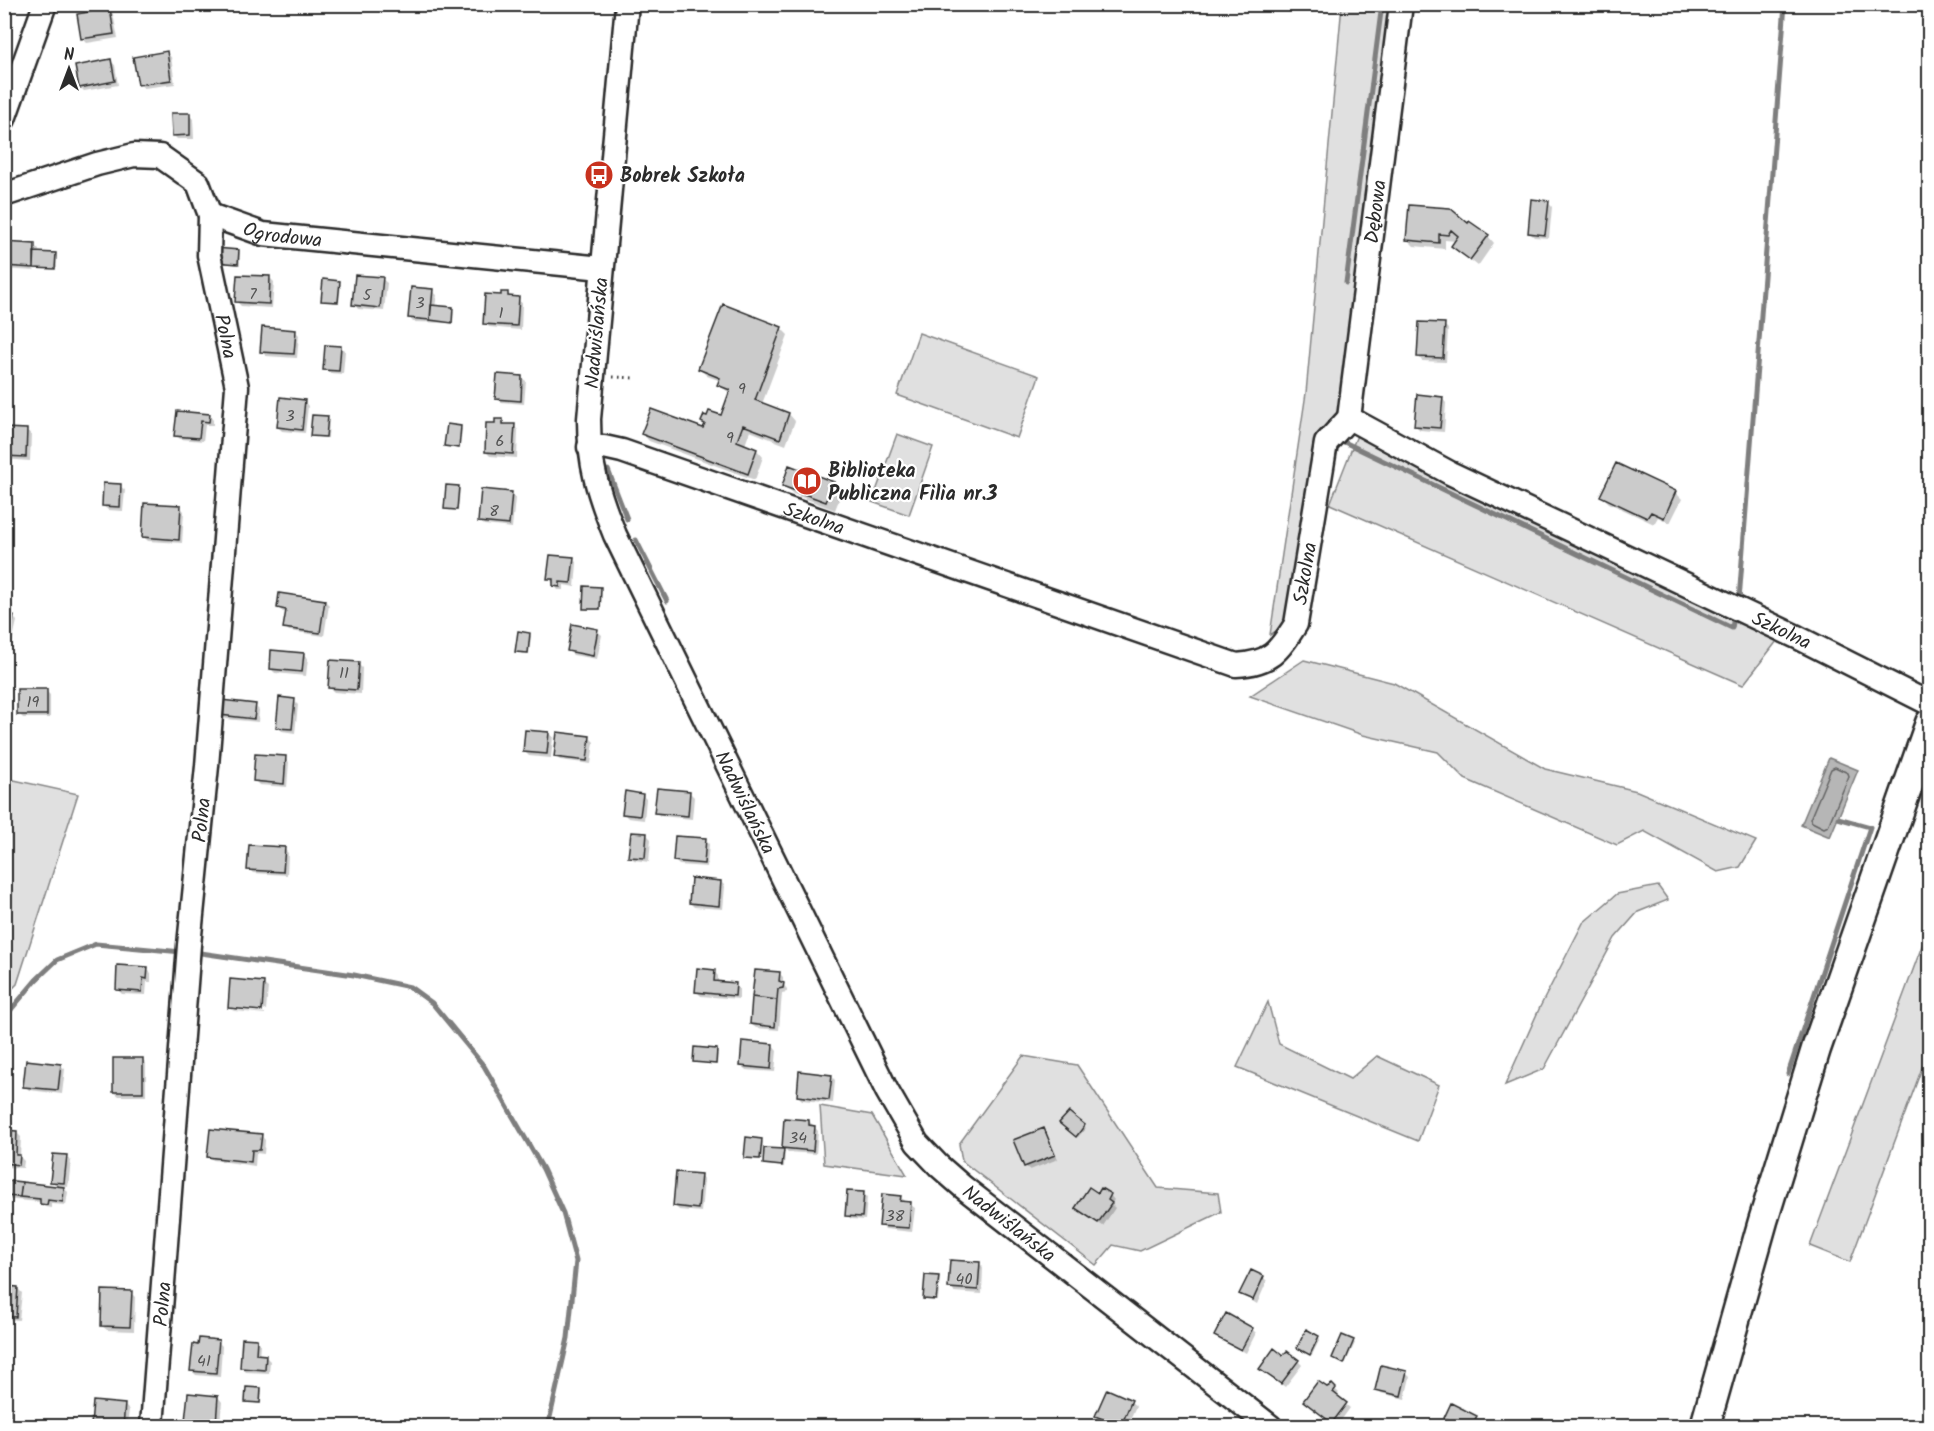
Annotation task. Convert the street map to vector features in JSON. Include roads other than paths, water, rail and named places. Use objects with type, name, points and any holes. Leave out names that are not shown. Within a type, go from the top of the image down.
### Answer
[{"type":"main road","points":[[1705,1426],[1763,1221],[1813,1060],[1929,723]]},
{"type":"street","points":[[4,119],[45,4]]},
{"type":"street","name":"Nadwiślańska","points":[[627,4],[591,392],[589,447],[598,492],[615,536],[887,1091],[917,1143],[963,1187],[1270,1426]]},
{"type":"street","name":"Dębowa","points":[[1349,418],[1401,4]]},
{"type":"street","points":[[4,195],[134,154],[160,156],[198,183],[210,215]]},
{"type":"street","name":"Ogrodowa","points":[[210,215],[263,234],[602,268]]},
{"type":"street","name":"Polna","points":[[152,1426],[188,953],[208,754],[237,387],[209,255],[210,215]]},
{"type":"street","name":"Szkolna","points":[[589,447],[604,447],[621,451],[1236,665],[1255,664],[1271,657],[1284,643],[1296,624],[1326,443],[1349,418],[1450,473],[1797,637],[1929,704]]},
{"type":"water","points":[[1829,758],[1858,770],[1830,837],[1801,825]]},
{"type":"waterway","points":[[1346,283],[1382,4]]},
{"type":"waterway","points":[[1739,600],[1785,4]]},
{"type":"waterway","points":[[1340,440],[1732,628],[1734,616]]},
{"type":"waterway","points":[[608,470],[627,519]]},
{"type":"waterway","points":[[636,540],[667,601]]},
{"type":"waterway","points":[[1788,1074],[1870,827],[1838,818]]},
{"type":"waterway","points":[[4,1018],[36,980],[57,960],[96,944],[182,952]]},
{"type":"waterway","points":[[194,952],[354,975],[410,987],[432,1003],[484,1066],[543,1169],[563,1213],[576,1261],[568,1338],[548,1426]]},
{"type":"place","name":"Bobrek Szkoła","points":[[599,175]]},
{"type":"place","name":"Biblioteka Publiczna Filia nr.3","points":[[807,481]]}]
